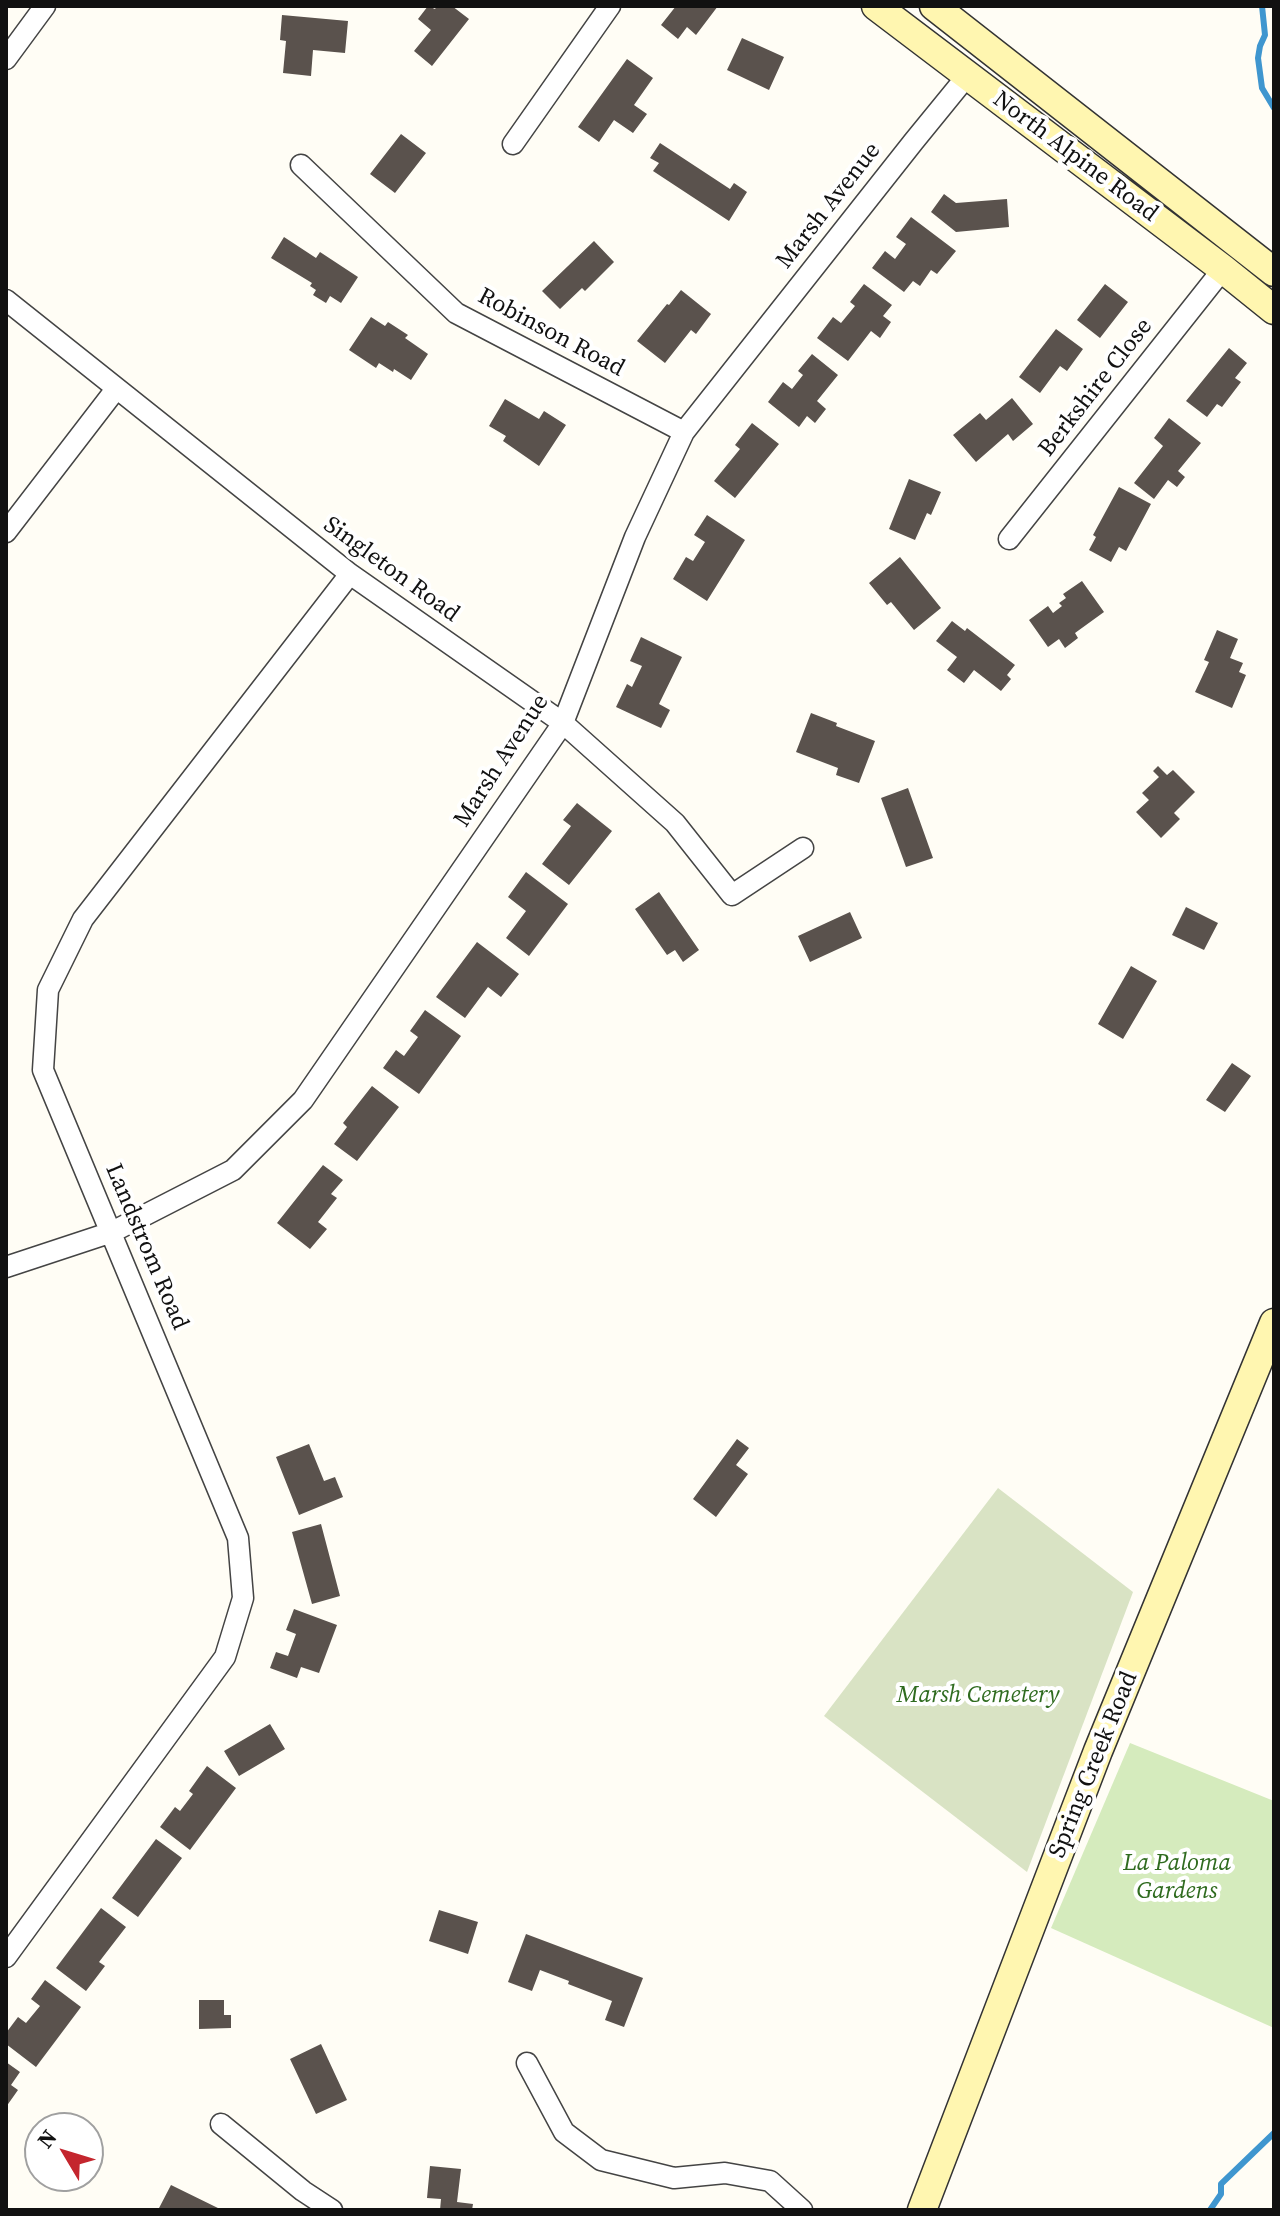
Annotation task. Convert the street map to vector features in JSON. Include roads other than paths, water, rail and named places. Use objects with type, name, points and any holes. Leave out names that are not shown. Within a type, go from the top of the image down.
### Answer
[{"type":"main road","name":"North Alpine Road","points":[[876,6],[1274,310]]},
{"type":"main road","name":"North Alpine Road","points":[[934,6],[1274,272]]},
{"type":"main road","name":"Spring Creek Road","points":[[922,2210],[1098,1751],[1274,1323]]},
{"type":"street","points":[[6,59],[45,6]]},
{"type":"street","points":[[513,144],[610,6]]},
{"type":"street","name":"Marsh Avenue","points":[[6,1267],[112,1232],[233,1170],[303,1100],[563,723],[635,537],[684,432],[967,76]]},
{"type":"street","name":"Robinson Road","points":[[301,165],[456,313],[684,432]]},
{"type":"street","name":"Berkshire Close","points":[[1009,539],[1223,269]]},
{"type":"street","name":"Singleton Road","points":[[6,300],[350,574],[563,723],[675,823],[732,895],[803,848]]},
{"type":"street","points":[[6,532],[116,389]]},
{"type":"street","name":"Landstrom Road","points":[[6,1957],[225,1657],[243,1598],[238,1538],[43,1070],[48,990],[83,919],[350,574]]},
{"type":"street","points":[[527,2063],[564,2132],[601,2160],[674,2178],[725,2173],[770,2181],[802,2210]]},
{"type":"street","points":[[221,2124],[303,2191],[332,2210]]},
{"type":"waterway","points":[[1262,6],[1265,35],[1258,58],[1262,88],[1274,108]]},
{"type":"waterway","points":[[1210,2210],[1221,2194],[1221,2184],[1274,2133]]},
{"type":"park label","name":"Marsh Cemetery","points":[[978,1696]]},
{"type":"park label","name":"La Paloma Gardens","points":[[1177,1878]]}]
